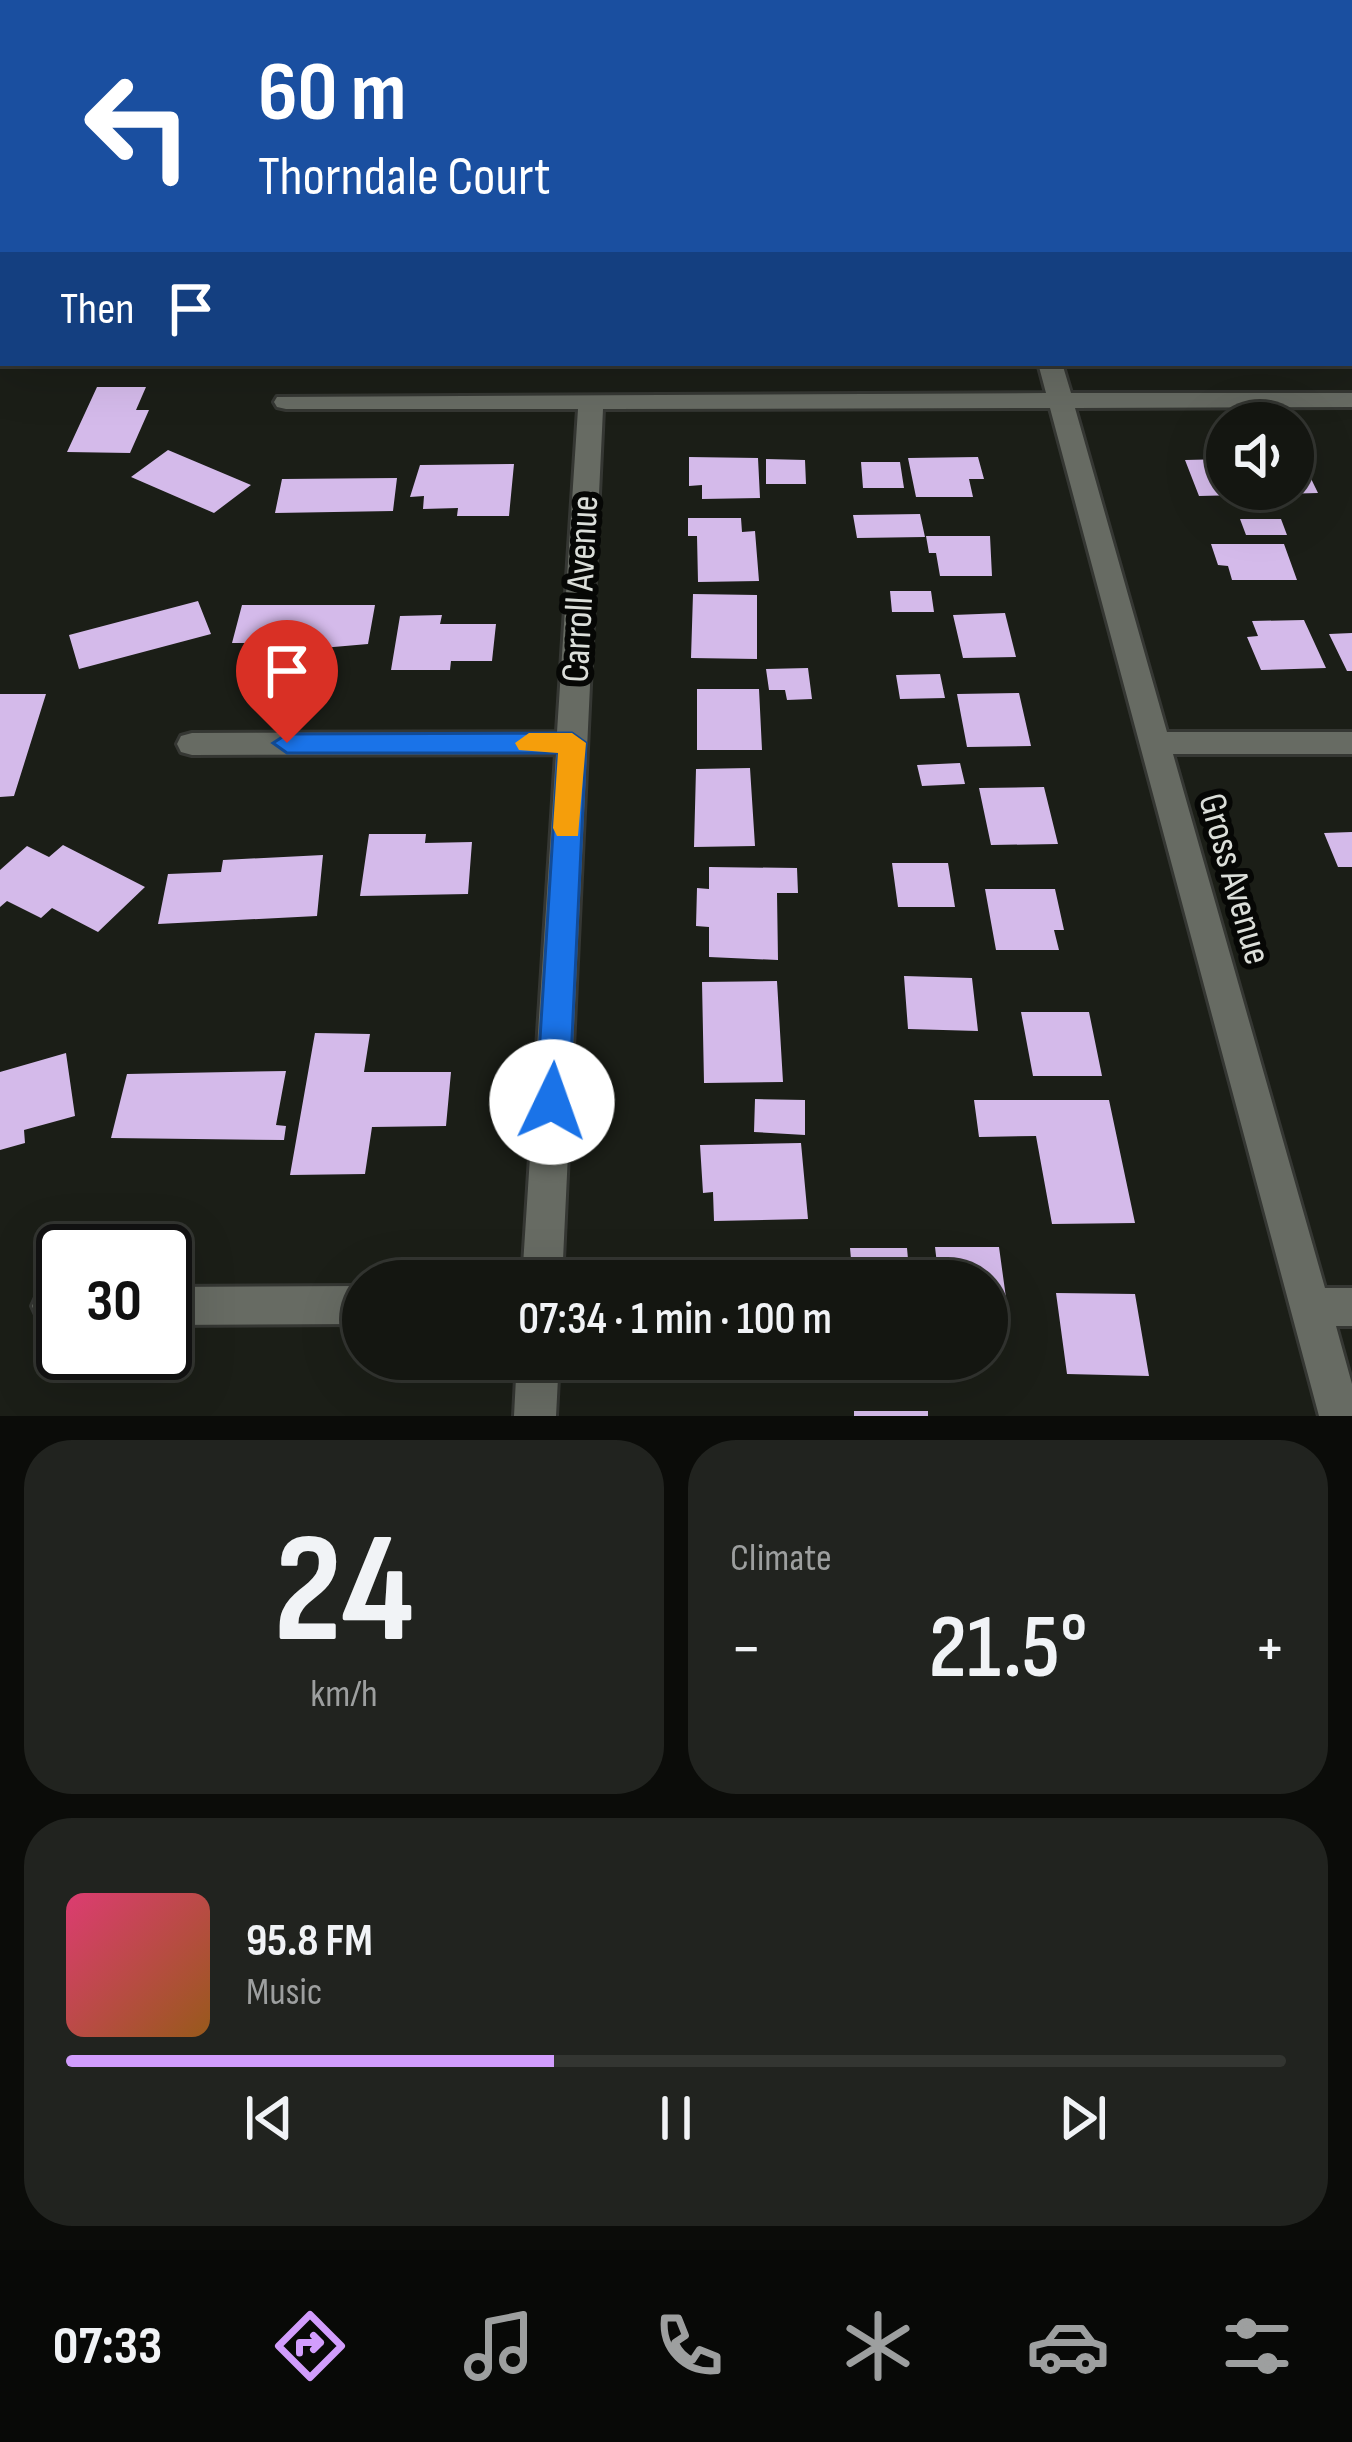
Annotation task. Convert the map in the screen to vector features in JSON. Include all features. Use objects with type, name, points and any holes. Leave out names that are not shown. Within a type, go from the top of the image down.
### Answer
[{"type":"street","name":"Gross Avenue","points":[[1051,366],[1340,1416]]},
{"type":"street","points":[[286,402],[1352,400]]},
{"type":"street","name":"Carroll Avenue","points":[[543,1260],[591,401]]},
{"type":"street","points":[[192,744],[572,743]]},
{"type":"street","points":[[1153,743],[1352,743]]},
{"type":"street","points":[[192,1306],[342,1305]]},
{"type":"street","points":[[1310,1307],[1352,1307]]},
{"type":"street","points":[[535,1416],[537,1380]]},
{"type":"building","points":[[97,387],[146,387],[136,410],[149,410],[130,453],[67,452]]},
{"type":"building","points":[[168,450],[251,485],[214,513],[131,477]]},
{"type":"building","points":[[689,457],[758,458],[760,498],[702,499],[702,485],[689,486]]},
{"type":"building","points":[[978,457],[984,479],[969,479],[973,497],[916,497],[908,458]]},
{"type":"building","points":[[766,459],[805,460],[806,484],[766,484]]},
{"type":"building","points":[[1185,460],[1206,460],[1206,496],[1199,496]]},
{"type":"building","points":[[861,462],[900,462],[904,488],[863,488]]},
{"type":"building","points":[[514,464],[509,516],[457,516],[458,508],[423,509],[424,496],[410,497],[420,465]]},
{"type":"building","points":[[397,478],[393,511],[275,513],[282,479]]},
{"type":"building","points":[[920,514],[925,537],[857,538],[853,515]]},
{"type":"building","points":[[688,518],[741,518],[742,532],[755,531],[759,581],[698,582],[697,536],[688,536]]},
{"type":"building","points":[[1240,519],[1281,519],[1287,535],[1246,535]]},
{"type":"building","points":[[926,536],[990,536],[992,576],[940,576],[936,553],[929,553]]},
{"type":"building","points":[[1211,544],[1284,544],[1297,580],[1232,580],[1228,566],[1218,565]]},
{"type":"building","points":[[890,591],[931,591],[934,612],[892,612]]},
{"type":"building","points":[[693,594],[757,595],[757,659],[691,658]]},
{"type":"building","points":[[198,601],[211,634],[79,669],[69,635]]},
{"type":"building","points":[[242,605],[375,605],[368,644],[276,652],[279,643],[232,643]]},
{"type":"building","points":[[1005,613],[1016,657],[963,658],[953,615]]},
{"type":"building","points":[[442,615],[440,624],[496,624],[492,661],[451,661],[450,670],[391,670],[400,616]]},
{"type":"building","points":[[1304,620],[1326,668],[1261,670],[1247,637],[1258,636],[1252,621]]},
{"type":"building","points":[[1352,633],[1352,671],[1347,671],[1329,634]]},
{"type":"building","points":[[808,668],[812,699],[787,700],[785,690],[769,690],[766,669]]},
{"type":"building","points":[[940,674],[945,698],[900,699],[896,675]]},
{"type":"building","points":[[697,689],[759,689],[762,750],[697,750]]},
{"type":"building","points":[[1019,693],[1031,746],[967,747],[957,694]]},
{"type":"building","points":[[0,694],[46,694],[14,796],[0,797]]},
{"type":"building","points":[[960,763],[965,784],[922,786],[917,765]]},
{"type":"building","points":[[750,768],[755,846],[694,847],[696,769]]},
{"type":"building","points":[[1044,787],[1058,844],[991,845],[979,788]]},
{"type":"building","points":[[1352,832],[1352,867],[1338,867],[1324,833]]},
{"type":"building","points":[[369,834],[426,834],[425,843],[472,842],[468,894],[360,896]]},
{"type":"building","points":[[63,845],[145,887],[98,932],[52,908],[41,918],[7,901],[0,907],[0,870],[27,846],[49,857]]},
{"type":"building","points":[[323,855],[317,916],[158,924],[168,874],[221,872],[223,860]]},
{"type":"building","points":[[892,863],[948,863],[955,907],[898,907]]},
{"type":"building","points":[[709,867],[797,868],[798,893],[777,893],[778,960],[709,957],[709,927],[696,926],[697,888],[709,889]]},
{"type":"building","points":[[985,889],[1055,889],[1064,930],[1054,930],[1059,950],[996,950]]},
{"type":"building","points":[[904,976],[972,978],[978,1031],[908,1029]]},
{"type":"building","points":[[777,981],[783,1082],[704,1083],[702,982]]},
{"type":"building","points":[[1021,1012],[1089,1012],[1102,1076],[1033,1076]]},
{"type":"building","points":[[315,1033],[370,1034],[364,1072],[451,1072],[446,1126],[372,1127],[365,1174],[290,1175]]},
{"type":"building","points":[[66,1053],[75,1116],[24,1130],[25,1143],[0,1150],[0,1072]]},
{"type":"building","points":[[286,1071],[276,1125],[286,1126],[284,1140],[111,1138],[127,1074]]},
{"type":"building","points":[[755,1099],[805,1100],[805,1135],[754,1132]]},
{"type":"building","points":[[974,1100],[1109,1100],[1135,1223],[1052,1224],[1036,1136],[979,1137]]},
{"type":"building","points":[[801,1143],[808,1219],[714,1221],[713,1192],[703,1193],[700,1145]]},
{"type":"building","points":[[935,1247],[999,1247],[1001,1260],[937,1260]]},
{"type":"building","points":[[850,1248],[907,1248],[908,1260],[851,1260]]},
{"type":"building","points":[[1056,1293],[1135,1294],[1149,1376],[1067,1374]]},
{"type":"building","points":[[700,1380],[791,1381],[700,1383]]},
{"type":"building","points":[[854,1411],[928,1411],[928,1416],[854,1416]]},
{"type":"slow traffic","points":[[529,743],[572,743],[568,828]]},
{"type":"route","points":[[287,743],[572,743],[552,1102]]}]
